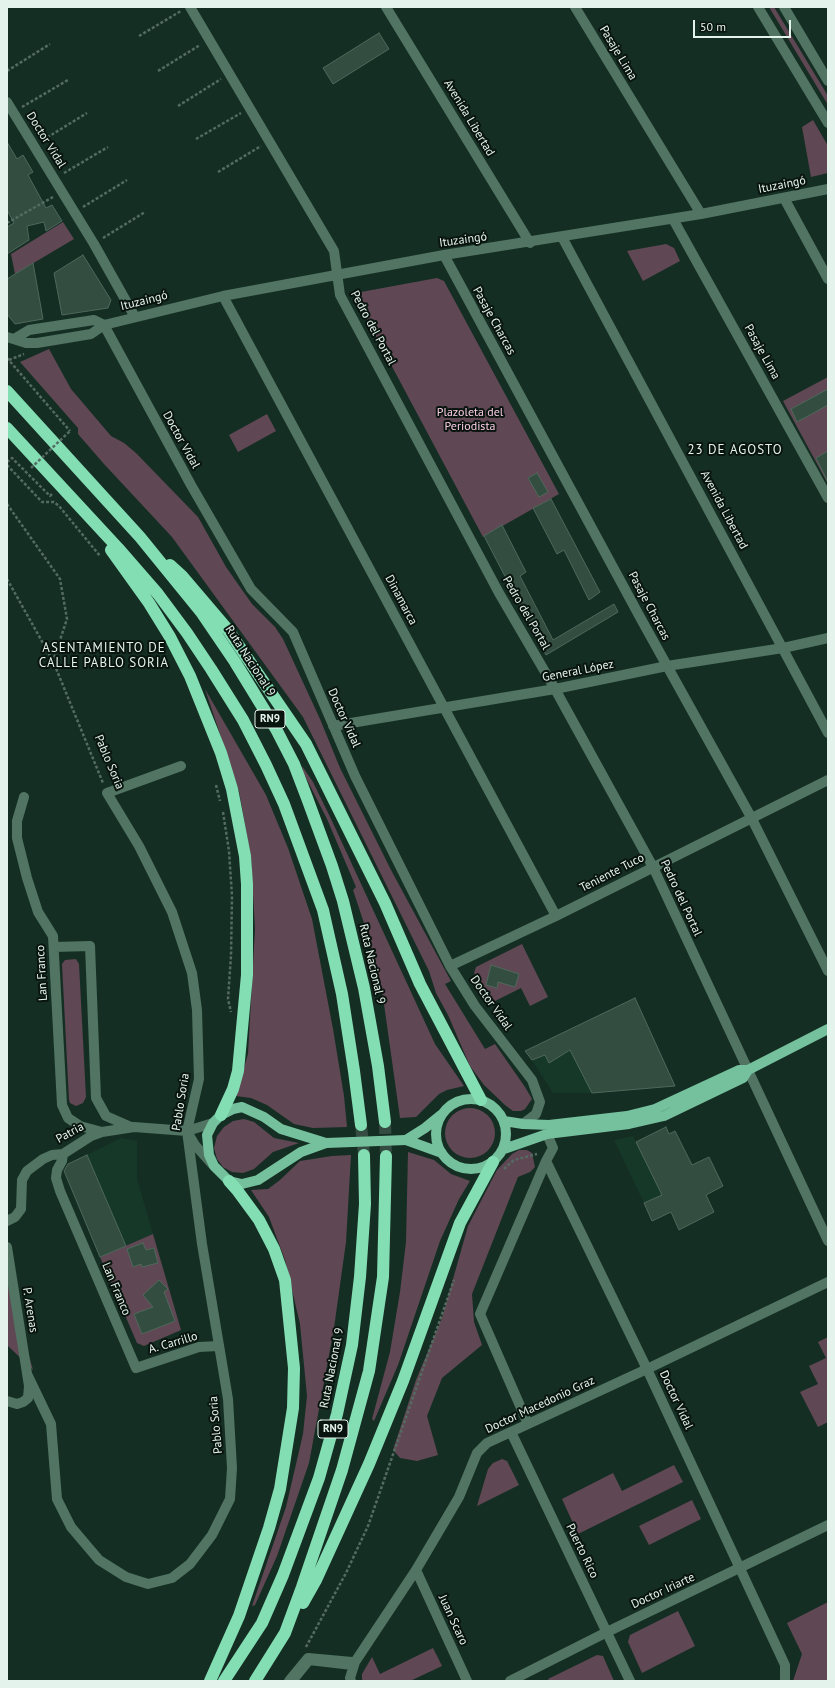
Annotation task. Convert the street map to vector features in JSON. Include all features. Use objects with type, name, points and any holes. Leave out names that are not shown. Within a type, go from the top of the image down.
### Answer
[{"type":"highway","name":"Ruta Nacional 9","points":[[7,391],[140,538],[201,612],[235,662],[276,729],[294,764],[332,866],[354,944],[367,1003],[385,1122]]},
{"type":"highway","name":"RN9","points":[[7,428],[158,594],[187,633],[243,720],[266,765],[284,804],[323,910],[342,994],[354,1071],[360,1125]]},
{"type":"highway","points":[[78,505],[149,603],[170,637],[190,676],[221,753],[232,789],[245,856],[248,933],[238,1071],[233,1089],[217,1119]]},
{"type":"highway","points":[[140,538],[182,576],[228,630],[306,744],[385,904],[420,984],[481,1100]]},
{"type":"highway","name":"Ruta Nacional 9","points":[[224,1681],[262,1623],[283,1575],[319,1478],[337,1414],[352,1345],[360,1276],[365,1204],[364,1155]]},
{"type":"highway","name":"RN9","points":[[255,1681],[285,1633],[329,1513],[369,1371],[383,1277],[386,1156]]},
{"type":"highway","points":[[285,1633],[316,1580],[342,1525],[403,1381],[460,1223],[493,1162]]},
{"type":"highway","points":[[210,1681],[239,1616],[269,1528],[280,1490],[293,1408],[294,1382],[291,1322],[285,1280],[274,1249],[259,1220],[237,1190],[228,1181]]},
{"type":"main road","points":[[504,1121],[523,1124],[549,1125],[627,1116],[655,1109],[739,1070],[748,1070],[828,1029]]},
{"type":"main road","points":[[443,1113],[438,1122],[436,1133],[437,1144],[442,1153],[456,1166],[466,1169],[476,1169],[493,1162],[504,1149],[547,1134],[629,1124],[664,1116],[743,1078],[748,1070]]},
{"type":"main road","points":[[406,1140],[425,1128],[451,1106],[460,1101],[471,1099],[481,1100],[491,1105],[504,1121],[506,1130],[504,1149]]},
{"type":"main road","points":[[326,1143],[281,1130],[264,1116],[242,1107],[233,1109],[217,1119],[207,1135],[207,1145],[214,1166],[228,1181],[242,1184],[258,1180],[300,1152],[326,1143],[406,1140],[442,1153]]},
{"type":"street","name":"Avenida Libertad","points":[[386,7],[530,243]]},
{"type":"street","name":"Pasaje Lima","points":[[576,7],[701,214]]},
{"type":"street","points":[[758,7],[828,123]]},
{"type":"street","points":[[784,7],[828,81]]},
{"type":"street","name":"Pedro del Portal","points":[[186,9],[209,40],[230,74],[334,251],[340,295],[499,593],[555,689],[653,867],[828,1241]]},
{"type":"street","name":"Doctor Vidal","points":[[7,102],[94,244],[135,317]]},
{"type":"street","name":"Ituzaingó","points":[[11,338],[26,343],[45,342],[91,334],[104,325],[223,296],[444,255],[530,243],[673,219],[828,189]]},
{"type":"street","points":[[784,198],[828,279]]},
{"type":"street","name":"Pasaje Lima","points":[[673,219],[828,498]]},
{"type":"street","name":"Avenida Libertad","points":[[562,237],[828,733]]},
{"type":"street","name":"Pasaje Charcas","points":[[444,255],[751,818],[828,971]]},
{"type":"street","name":"Dinamarca","points":[[223,296],[556,916]]},
{"type":"street","name":"Ituzaingó","points":[[11,338],[29,330],[94,320],[104,325]]},
{"type":"street","name":"Doctor Vidal","points":[[104,325],[188,479],[251,589],[293,632],[333,726],[377,821],[450,966],[475,1006],[532,1080],[540,1102],[536,1114],[523,1124]]},
{"type":"street","name":"General López","points":[[333,726],[555,689],[667,666],[783,648],[828,638]]},
{"type":"street","points":[[107,793],[181,766]]},
{"type":"street","name":"Teniente Tuco","points":[[450,966],[556,916],[828,780]]},
{"type":"street","name":"Pablo Soria","points":[[28,1376],[51,1424],[57,1499],[71,1527],[99,1560],[126,1577],[148,1584],[172,1578],[190,1564],[212,1535],[230,1499],[232,1468],[228,1399],[218,1346],[188,1131],[199,1079],[199,1044],[192,973],[172,912],[156,878],[107,793]]},
{"type":"street","name":"Lan Franco","points":[[24,797],[17,821],[17,838],[26,878],[38,912],[53,936],[62,1105],[68,1118],[80,1126],[102,1132]]},
{"type":"street","points":[[54,947],[90,946],[96,1098],[106,1116],[126,1126],[134,1127]]},
{"type":"street","points":[[214,1166],[195,1145],[188,1131],[217,1119]]},
{"type":"street","name":"Patria","points":[[7,1221],[15,1217],[21,1209],[22,1180],[27,1171],[43,1159],[52,1155],[63,1154],[91,1136],[102,1132],[134,1127],[188,1131]]},
{"type":"street","points":[[528,1424],[480,1314],[553,1148],[547,1134]]},
{"type":"street","name":"Lan Franco","points":[[63,1154],[62,1161],[57,1170],[56,1178],[60,1191],[136,1368]]},
{"type":"street","name":"Doctor Vidal","points":[[546,1162],[648,1369],[785,1665],[786,1681]]},
{"type":"street","name":"P. Arenas","points":[[7,1247],[28,1376]]},
{"type":"street","name":"Doctor Macedonio Graz","points":[[351,1679],[355,1662],[416,1570],[459,1496],[477,1454],[487,1443],[648,1369],[828,1282]]},
{"type":"street","name":"A. Carrillo","points":[[136,1368],[199,1347],[218,1346]]},
{"type":"street","points":[[7,1401],[17,1404],[28,1398],[28,1376]]},
{"type":"street","name":"Puerto Rico","points":[[511,1432],[630,1681]]},
{"type":"street","name":"Doctor Iriarte","points":[[510,1681],[607,1632],[828,1525]]},
{"type":"street","name":"Juan Scaro","points":[[416,1570],[467,1681]]},
{"type":"street","points":[[308,1658],[352,1662],[352,1665],[309,1660],[290,1681],[308,1658]]},
{"type":"path","points":[[138,36],[186,9]]},
{"type":"path","points":[[158,71],[209,40]]},
{"type":"path","points":[[7,71],[50,44]]},
{"type":"path","points":[[178,106],[230,74]]},
{"type":"path","points":[[13,113],[68,80]]},
{"type":"path","points":[[196,139],[250,108]]},
{"type":"path","points":[[34,146],[87,113]]},
{"type":"path","points":[[218,172],[270,140]]},
{"type":"path","points":[[54,179],[108,147]]},
{"type":"path","points":[[74,212],[127,180]]},
{"type":"path","points":[[7,223],[62,192]]},
{"type":"path","points":[[94,244],[145,212]]},
{"type":"path","points":[[7,358],[70,431],[31,468]]},
{"type":"path","points":[[12,458],[7,464],[42,502],[54,502],[59,506],[103,560]]},
{"type":"path","points":[[7,504],[60,579],[66,619],[53,661]]},
{"type":"path","name":"Pablo Soria","points":[[7,579],[53,661],[107,793]]},
{"type":"path","points":[[215,778],[229,851],[232,896],[231,956],[228,999],[230,1011],[236,1016],[243,1017]]},
{"type":"path","points":[[498,1174],[514,1160],[528,1157],[553,1148]]},
{"type":"path","points":[[306,1648],[346,1573],[368,1526],[456,1273]]},
{"type":"shaded area","points":[[571,1050],[592,1093],[553,1093],[532,1060],[545,1055],[549,1063]]},
{"type":"shaded area","points":[[633,1136],[662,1195],[644,1203],[614,1140]]},
{"type":"shaded area","points":[[121,1138],[137,1141],[137,1179],[153,1234],[126,1246],[87,1155]]},
{"type":"green space","points":[[769,7],[774,7],[828,96],[828,105]]},
{"type":"green space","points":[[813,120],[828,146],[828,173],[811,177],[802,127]]},
{"type":"green space","points":[[63,222],[74,239],[15,274],[11,254]]},
{"type":"green space","points":[[666,244],[674,248],[680,261],[643,281],[627,251]]},
{"type":"green space","name":"Plazoleta del Periodista","points":[[437,278],[444,281],[559,494],[483,537],[356,299],[357,295],[361,292]]},
{"type":"green space","points":[[49,349],[71,389],[111,436],[124,443],[136,453],[198,517],[226,567],[252,604],[275,627],[283,639],[320,719],[340,768],[391,870],[451,981],[445,984],[485,1049],[495,1044],[525,1087],[532,1099],[525,1109],[521,1111],[513,1111],[505,1105],[484,1085],[470,1066],[448,1015],[436,993],[429,971],[303,717],[172,537],[104,464],[78,434],[78,428],[20,362]]},
{"type":"green space","points":[[828,377],[828,484],[783,401]]},
{"type":"green space","points":[[267,414],[276,431],[238,452],[229,435]]},
{"type":"green space","points":[[205,689],[266,795],[288,848],[312,919],[333,1029],[344,1096],[347,1127],[313,1128],[294,1124],[267,1105],[251,1098],[236,1096],[248,1054],[255,929],[251,858],[239,791]]},
{"type":"green space","points":[[302,766],[313,782],[332,821],[435,1044],[464,1086],[447,1090],[439,1094],[416,1117],[400,1118],[383,997],[369,938],[353,890],[356,887],[327,819],[303,772]]},
{"type":"green space","points":[[522,944],[548,997],[530,1006],[521,988],[493,1002],[474,973],[476,967]]},
{"type":"green space","points":[[76,959],[79,964],[86,1097],[83,1103],[76,1106],[70,1103],[69,1100],[62,964],[65,960]]},
{"type":"green space","points":[[465,1108],[475,1108],[488,1115],[495,1128],[495,1138],[488,1151],[475,1158],[465,1158],[456,1154],[449,1147],[445,1138],[445,1128],[449,1119],[456,1112]]},
{"type":"green space","points":[[244,1119],[254,1122],[274,1138],[299,1143],[273,1152],[254,1169],[243,1173],[232,1172],[223,1167],[217,1159],[214,1148],[217,1136],[224,1127],[233,1121]]},
{"type":"green space","points":[[519,1150],[527,1150],[532,1153],[535,1167],[530,1172],[518,1177],[472,1294],[474,1322],[482,1345],[442,1378],[427,1416],[438,1455],[417,1461],[400,1458],[393,1450],[416,1380],[442,1318],[468,1226],[497,1170],[512,1154]]},
{"type":"green space","points":[[408,1152],[434,1160],[451,1174],[470,1181],[459,1199],[440,1241],[398,1365],[374,1421],[372,1419],[390,1352],[400,1292],[406,1242]]},
{"type":"green space","points":[[351,1155],[346,1242],[334,1328],[309,1463],[277,1556],[255,1605],[252,1606],[286,1507],[303,1434],[307,1396],[300,1324],[285,1260],[269,1217],[251,1190],[268,1189],[300,1161],[332,1156]]},
{"type":"green space","points":[[153,1234],[181,1330],[144,1346],[137,1343],[100,1257]]},
{"type":"green space","points":[[7,1277],[33,1370],[7,1345]]},
{"type":"green space","points":[[828,1337],[828,1422],[818,1427],[800,1392],[818,1384],[809,1366],[826,1358],[818,1342]]},
{"type":"green space","points":[[502,1459],[507,1461],[519,1485],[477,1506],[488,1469],[493,1463]]},
{"type":"green space","points":[[674,1465],[683,1482],[578,1534],[562,1499],[613,1473],[622,1491]]},
{"type":"green space","points":[[692,1500],[701,1519],[649,1545],[639,1526]]},
{"type":"green space","points":[[828,1602],[828,1681],[793,1681],[802,1654],[787,1623]]},
{"type":"green space","points":[[678,1611],[695,1646],[642,1673],[628,1642],[630,1635]]},
{"type":"green space","points":[[433,1648],[442,1666],[410,1681],[363,1681],[362,1679],[362,1674],[372,1657],[380,1674]]},
{"type":"green space","points":[[597,1655],[603,1656],[614,1681],[549,1681],[548,1679]]},
{"type":"building","points":[[379,33],[389,49],[333,84],[323,68]]},
{"type":"building","points":[[7,142],[17,159],[23,155],[33,172],[28,175],[46,208],[52,205],[62,221],[46,231],[44,222],[27,226],[29,240],[7,254],[7,227],[14,223],[7,210]]},
{"type":"building","points":[[83,255],[111,300],[108,308],[62,315],[54,273]]},
{"type":"building","points":[[33,263],[43,319],[15,324],[7,314],[7,279]]},
{"type":"building","points":[[828,389],[828,405],[797,422],[791,409]]},
{"type":"building","points":[[828,451],[828,482],[816,458]]},
{"type":"building","points":[[537,473],[548,492],[539,497],[528,478]]},
{"type":"building","points":[[551,499],[600,592],[589,600],[564,550],[557,554],[533,508]]},
{"type":"building","points":[[502,525],[526,572],[520,576],[553,640],[614,604],[618,612],[546,655],[484,536]]},
{"type":"building","points":[[491,965],[519,974],[515,987],[498,982],[497,988],[486,985]]},
{"type":"building","points":[[635,998],[675,1086],[592,1093],[570,1050],[549,1063],[545,1055],[532,1060],[525,1051]]},
{"type":"building","points":[[666,1127],[669,1134],[675,1131],[692,1165],[709,1157],[723,1186],[706,1195],[714,1212],[679,1230],[671,1212],[652,1221],[644,1203],[662,1195],[636,1142]]},
{"type":"building","points":[[87,1155],[126,1246],[100,1257],[64,1171],[68,1164]]},
{"type":"building","points":[[143,1243],[146,1250],[154,1248],[158,1263],[142,1267],[141,1264],[133,1267],[127,1249]]},
{"type":"building","points":[[159,1280],[168,1289],[164,1292],[175,1321],[142,1334],[134,1314],[153,1307],[143,1295]]},
{"type":"tunnel","points":[[385,1122],[386,1156]]},
{"type":"tunnel","points":[[361,1125],[364,1155]]},
{"type":"district","name":"23 DE AGOSTO","points":[[735,450]]},
{"type":"district","name":"ASENTAMIENTO DE CALLE PABLO SORIA","points":[[104,656]]}]
